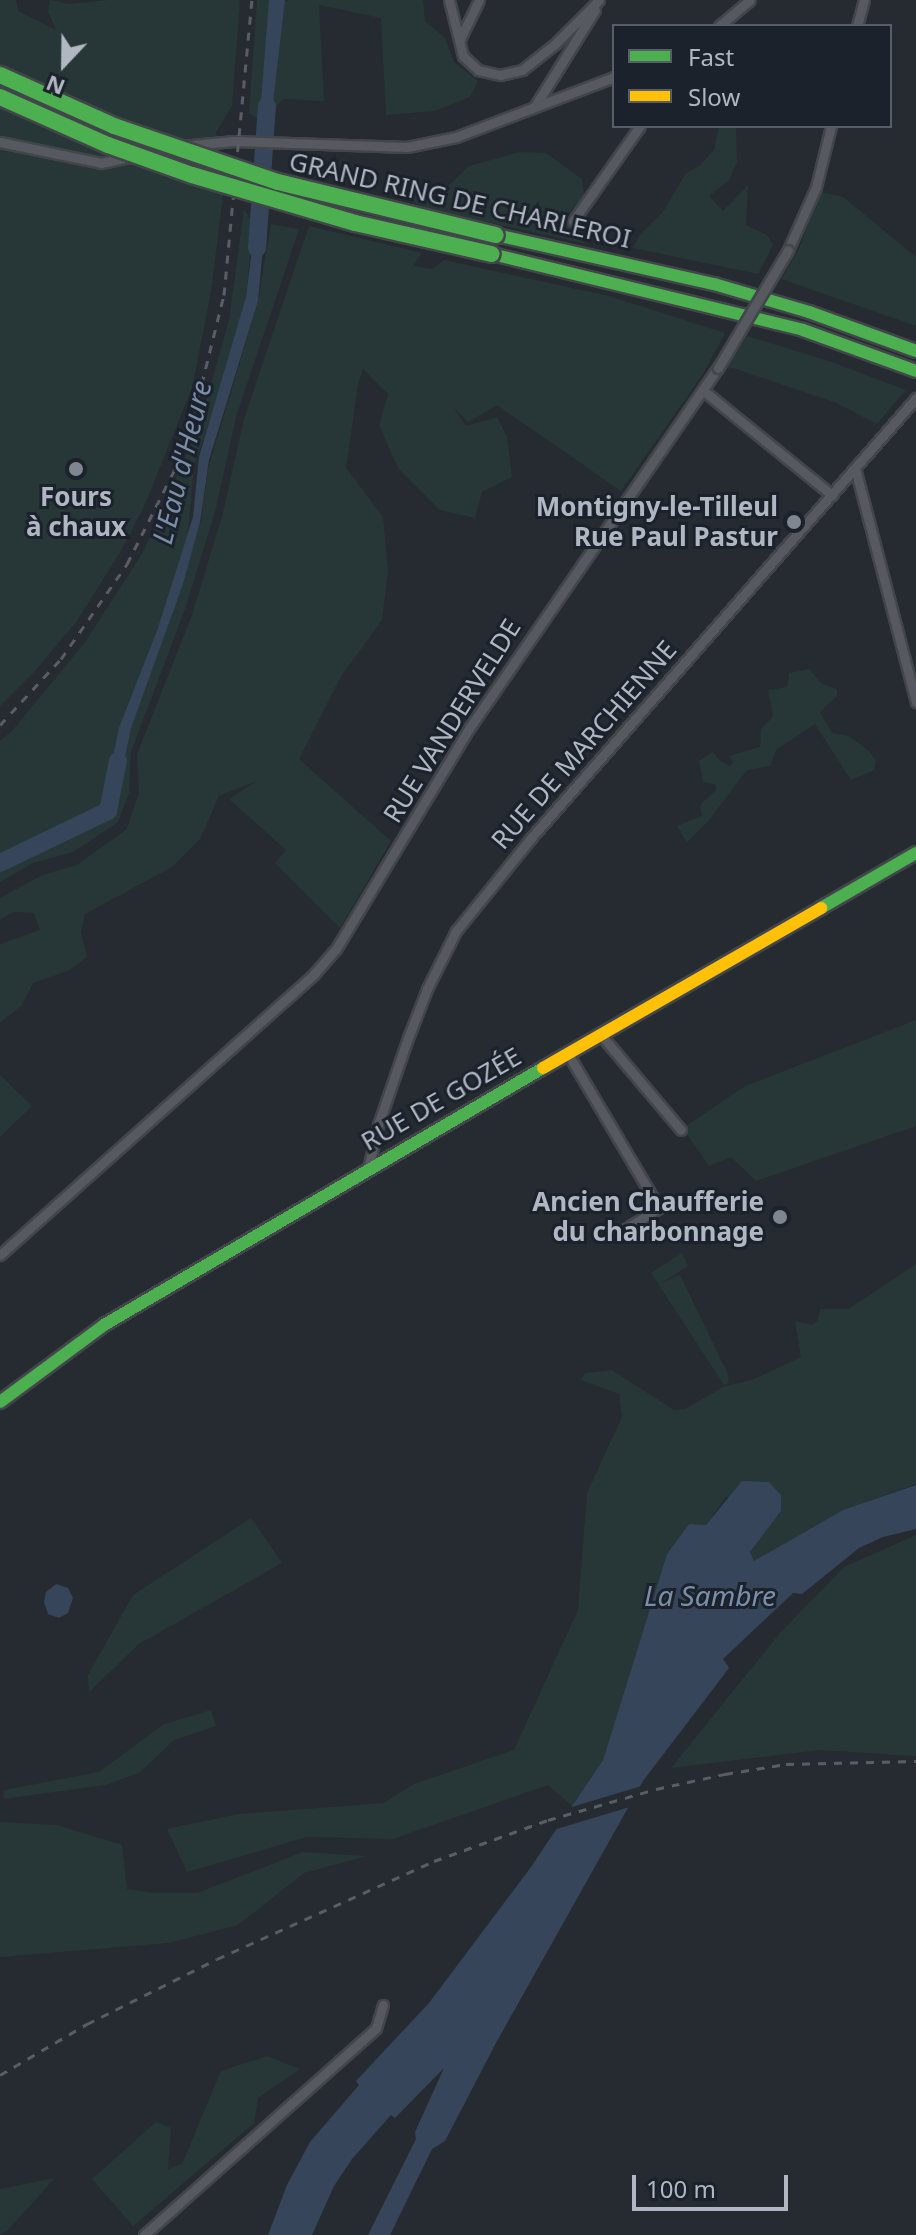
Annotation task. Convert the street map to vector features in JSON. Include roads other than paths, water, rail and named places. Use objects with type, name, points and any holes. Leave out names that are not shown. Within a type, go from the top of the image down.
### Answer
[{"type":"main road","name":"GRAND RING DE CHARLEROI","points":[[0,75],[114,126],[223,164],[358,203],[714,284],[809,312],[916,351]]},
{"type":"main road","name":"GRAND RING DE CHARLEROI","points":[[0,97],[108,145],[205,179],[355,223],[708,304],[885,358],[916,371]]},
{"type":"main road","points":[[885,358],[916,381]]},
{"type":"main road","name":"RUE DE GOZÉE","points":[[0,1402],[104,1325],[916,853]]},
{"type":"street","points":[[449,0],[463,56],[478,70],[500,75],[522,70],[555,44],[600,0]]},
{"type":"street","points":[[460,39],[479,0]]},
{"type":"street","points":[[534,108],[600,0]]},
{"type":"street","points":[[721,24],[750,0]]},
{"type":"street","points":[[858,24],[864,0]]},
{"type":"street","points":[[0,142],[101,163],[130,160],[181,146],[254,142],[384,147],[432,144],[612,78]]},
{"type":"street","points":[[573,221],[639,128]]},
{"type":"street","name":"RUE VANDERVELDE","points":[[0,1255],[314,974],[336,949],[487,700],[718,368],[788,250],[816,187],[831,128]]},
{"type":"street","points":[[704,391],[832,495]]},
{"type":"street","name":"RUE DE MARCHIENNE","points":[[368,1169],[378,1125],[408,1038],[432,978],[456,931],[531,838],[916,398]]},
{"type":"street","points":[[855,468],[916,702]]},
{"type":"street","points":[[601,1035],[681,1130]]},
{"type":"street","points":[[568,1054],[659,1208],[619,1233]]},
{"type":"street","points":[[144,2235],[376,2028],[383,2005]]},
{"type":"water","points":[[269,0],[285,0],[270,128],[259,127]]},
{"type":"water","points":[[255,225],[265,225],[258,301],[209,460],[200,522],[183,584],[131,728],[119,786],[107,785],[119,728],[158,628],[193,517],[199,457],[246,297]]},
{"type":"water","name":"La Sambre","points":[[742,1481],[769,1482],[781,1495],[781,1511],[750,1552],[754,1561],[843,1510],[916,1485],[916,1529],[883,1537],[859,1548],[802,1594],[793,1593],[723,1659],[729,1668],[643,1781],[497,2041],[445,2141],[432,2149],[390,2235],[368,2235],[416,2139],[415,2132],[444,2068],[395,2118],[391,2115],[352,2159],[334,2186],[312,2235],[268,2235],[287,2185],[310,2142],[359,2085],[356,2081],[429,2003],[531,1867],[603,1760],[667,1554],[689,1524],[706,1525]]},
{"type":"water","points":[[56,1584],[68,1588],[73,1598],[68,1613],[59,1618],[48,1614],[44,1602],[46,1592]]},
{"type":"waterway","name":"L'Eau d'Heure","points":[[257,248],[267,106]]},
{"type":"waterway","name":"L'Eau d'Heure","points":[[0,863],[108,811],[118,761]]},
{"type":"railway","points":[[0,725],[61,659],[127,564],[174,471],[194,415],[224,295],[252,0]]},
{"type":"railway","points":[[0,2075],[87,2024],[217,1959],[434,1861],[548,1820],[656,1789],[786,1764],[916,1761]]},
{"type":"place","name":"Fours à chaux","points":[[76,469]]},
{"type":"place","name":"Montigny-le-Tilleul Rue Paul Pastur","points":[[794,522]]},
{"type":"place","name":"Ancien Chaufferie du charbonnage","points":[[780,1217]]}]
